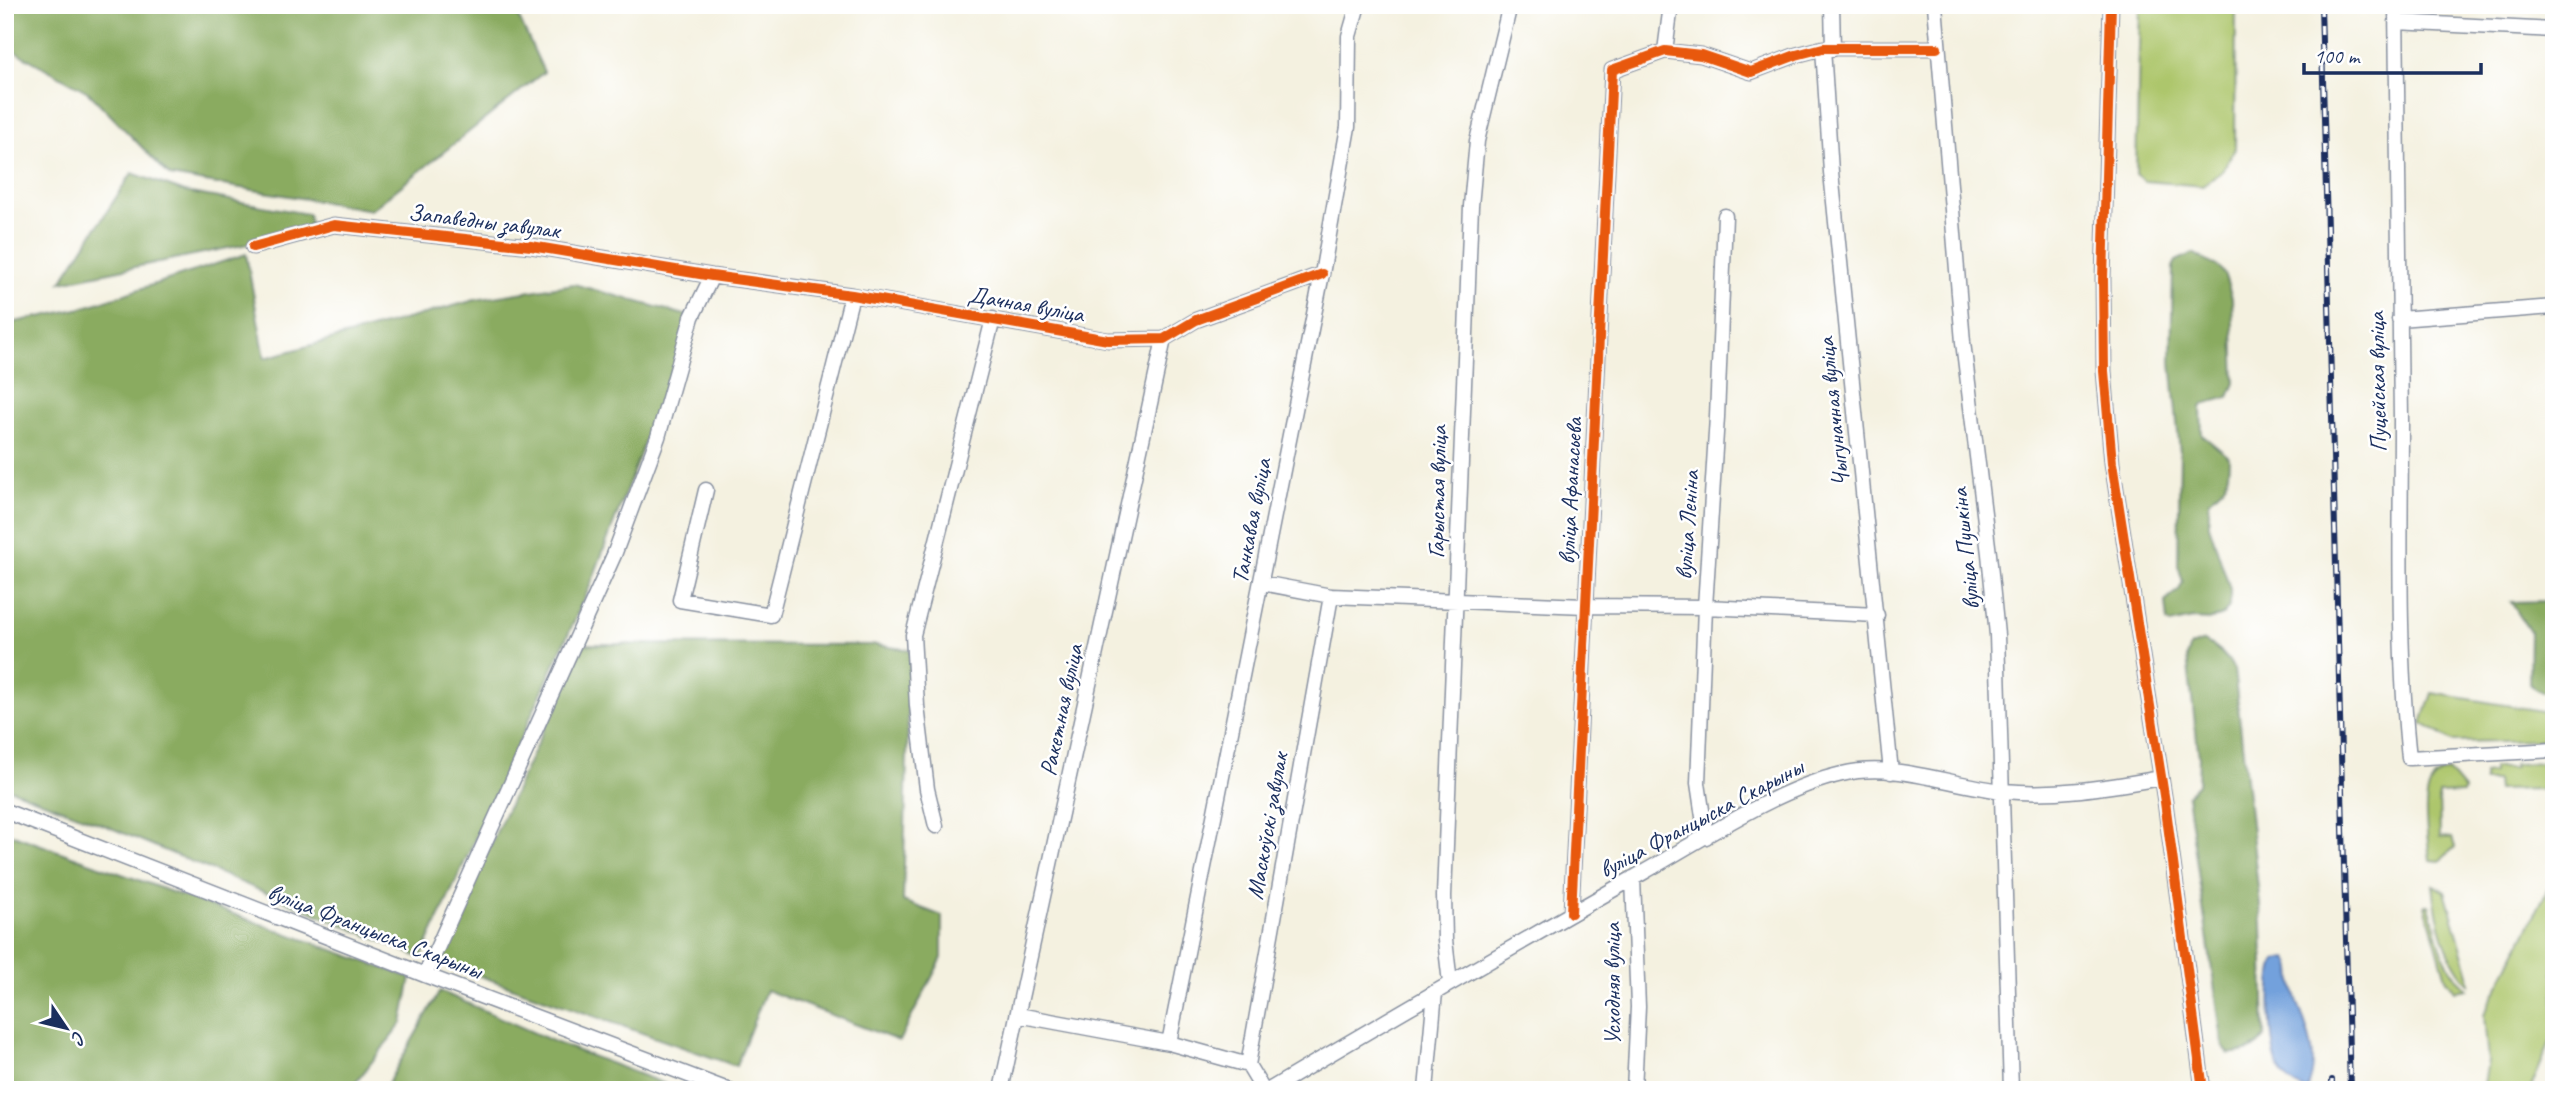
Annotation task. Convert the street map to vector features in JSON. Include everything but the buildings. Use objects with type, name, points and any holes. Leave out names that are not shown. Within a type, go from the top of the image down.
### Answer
[{"type":"street","name":"Танкавая вуліца","points":[[1169,1043],[1322,274],[1348,127],[1349,36],[1358,5]]},
{"type":"street","name":"Гарыстая вуліца","points":[[1450,983],[1444,896],[1471,206],[1477,141],[1510,5]]},
{"type":"street","points":[[1671,5],[1665,51],[1701,55],[1751,72],[1796,55],[1828,48],[1937,48]]},
{"type":"street","name":"Чыгуначная вуліца","points":[[1832,5],[1828,48],[1832,172],[1891,772]]},
{"type":"street","name":"вуліца Пушкіна","points":[[1935,5],[1963,342],[1997,635],[2011,1090]]},
{"type":"street","points":[[2111,5],[2103,279],[2104,371],[2112,463],[2161,778],[2203,1090]]},
{"type":"street","name":"Пуцейская вуліца","points":[[2396,5],[2400,633],[2401,680],[2409,758],[2554,750]]},
{"type":"street","points":[[2396,22],[2554,30]]},
{"type":"street","name":"вуліца Афанасьева","points":[[1571,913],[1612,70],[1665,51]]},
{"type":"street","name":"вуліца Леніна","points":[[1706,837],[1698,783],[1704,607],[1717,417],[1725,216]]},
{"type":"street","name":"Запаведны завулак","points":[[253,247],[334,225],[531,246],[712,276]]},
{"type":"street","name":"Дачная вуліца","points":[[712,276],[852,295],[1108,340],[1164,339],[1196,320],[1322,274]]},
{"type":"street","points":[[425,975],[614,555],[658,437],[692,317],[712,276]]},
{"type":"street","points":[[706,489],[680,600],[771,615],[852,295]]},
{"type":"street","points":[[2399,319],[2554,307]]},
{"type":"street","name":"Дачная вуліца","points":[[936,826],[925,775],[913,635],[993,319]]},
{"type":"street","name":"Ракетная вуліца","points":[[1001,1090],[1164,339]]},
{"type":"street","points":[[1262,583],[1331,596],[1877,615]]},
{"type":"street","name":"Маскоўскі завулак","points":[[1248,1065],[1331,596]]},
{"type":"street","name":"вуліца Францыска Скарыны","points":[[1269,1090],[1706,837],[1762,806],[1827,778],[1869,770],[2002,791],[2078,792],[2161,778]]},
{"type":"street","name":"вуліца Францыска Скарыны","points":[[5,811],[729,1090]]},
{"type":"street","name":"Усходняя вуліца","points":[[1633,878],[1638,1007],[1634,1090]]},
{"type":"street","points":[[1426,1090],[1435,992]]},
{"type":"street","points":[[1018,1015],[1169,1043],[1248,1065],[1263,1090]]},
{"type":"green space","points":[[5,5],[513,5],[544,72],[371,210],[170,176],[88,92],[5,46]]},
{"type":"green space","points":[[2140,5],[2236,5],[2235,149],[2222,171],[2203,186],[2145,181],[2136,174]]},
{"type":"green space","points":[[132,173],[185,192],[308,214],[312,231],[61,282]]},
{"type":"green space","points":[[2193,253],[2220,268],[2232,298],[2235,383],[2229,397],[2203,404],[2201,408],[2202,435],[2229,457],[2226,482],[2209,500],[2209,525],[2230,589],[2230,605],[2224,614],[2212,620],[2193,619],[2170,624],[2167,621],[2165,602],[2179,590],[2183,582],[2178,565],[2180,453],[2171,362],[2173,267],[2176,261]]},
{"type":"green space","points":[[246,254],[265,358],[475,300],[574,284],[692,317],[590,586],[421,958],[104,825],[5,787],[5,324],[82,308]]},
{"type":"green space","points":[[2554,469],[2554,693],[2542,692],[2529,684],[2530,632],[2511,602],[2551,601]]},
{"type":"green space","points":[[2204,641],[2221,652],[2234,669],[2262,924],[2265,1036],[2255,1047],[2229,1054],[2223,1047],[2187,795],[2198,784],[2199,757],[2187,657],[2191,646]]},
{"type":"green space","points":[[583,644],[876,645],[910,650],[903,901],[942,916],[942,958],[899,1041],[766,990],[736,1066],[437,961]]},
{"type":"green space","points":[[2432,693],[2554,713],[2554,740],[2454,742],[2422,723]]},
{"type":"green space","points":[[2554,763],[2554,776],[2542,789],[2497,790],[2496,781],[2484,781],[2484,774],[2493,773],[2493,768],[2514,768],[2514,764]]},
{"type":"green space","points":[[2448,771],[2464,790],[2463,793],[2439,794],[2440,837],[2452,838],[2455,847],[2440,861],[2430,860],[2426,823],[2427,795],[2438,775]]},
{"type":"green space","points":[[5,832],[411,978],[402,1023],[350,1090],[5,1090]]},
{"type":"green space","points":[[2554,877],[2554,1033],[2530,1090],[2483,1090],[2488,1061],[2484,1015]]},
{"type":"green space","points":[[2433,885],[2445,891],[2470,984],[2449,952],[2440,924]]},
{"type":"green space","points":[[2425,905],[2429,905],[2446,960],[2467,989],[2455,991],[2446,978]]},
{"type":"green space","points":[[440,991],[557,1043],[681,1090],[384,1090]]},
{"type":"water","points":[[2287,958],[2312,1051],[2313,1064],[2307,1090],[2292,1083],[2281,1072],[2274,1049],[2271,1016],[2273,969],[2276,960]]},
{"type":"railway","points":[[2321,5],[2350,1090]]},
{"type":"railway","points":[[2332,1080],[2332,1090]]},
{"type":"cycle path","points":[[2111,5],[2103,279],[2104,371],[2112,463],[2165,802],[2203,1090]]},
{"type":"cycle path","points":[[1571,913],[1612,70],[1665,51],[1701,55],[1751,72],[1823,48],[1937,48]]},
{"type":"cycle path","points":[[253,247],[334,225],[531,246],[712,276],[852,295],[1108,340],[1164,339],[1196,320],[1322,274]]}]
